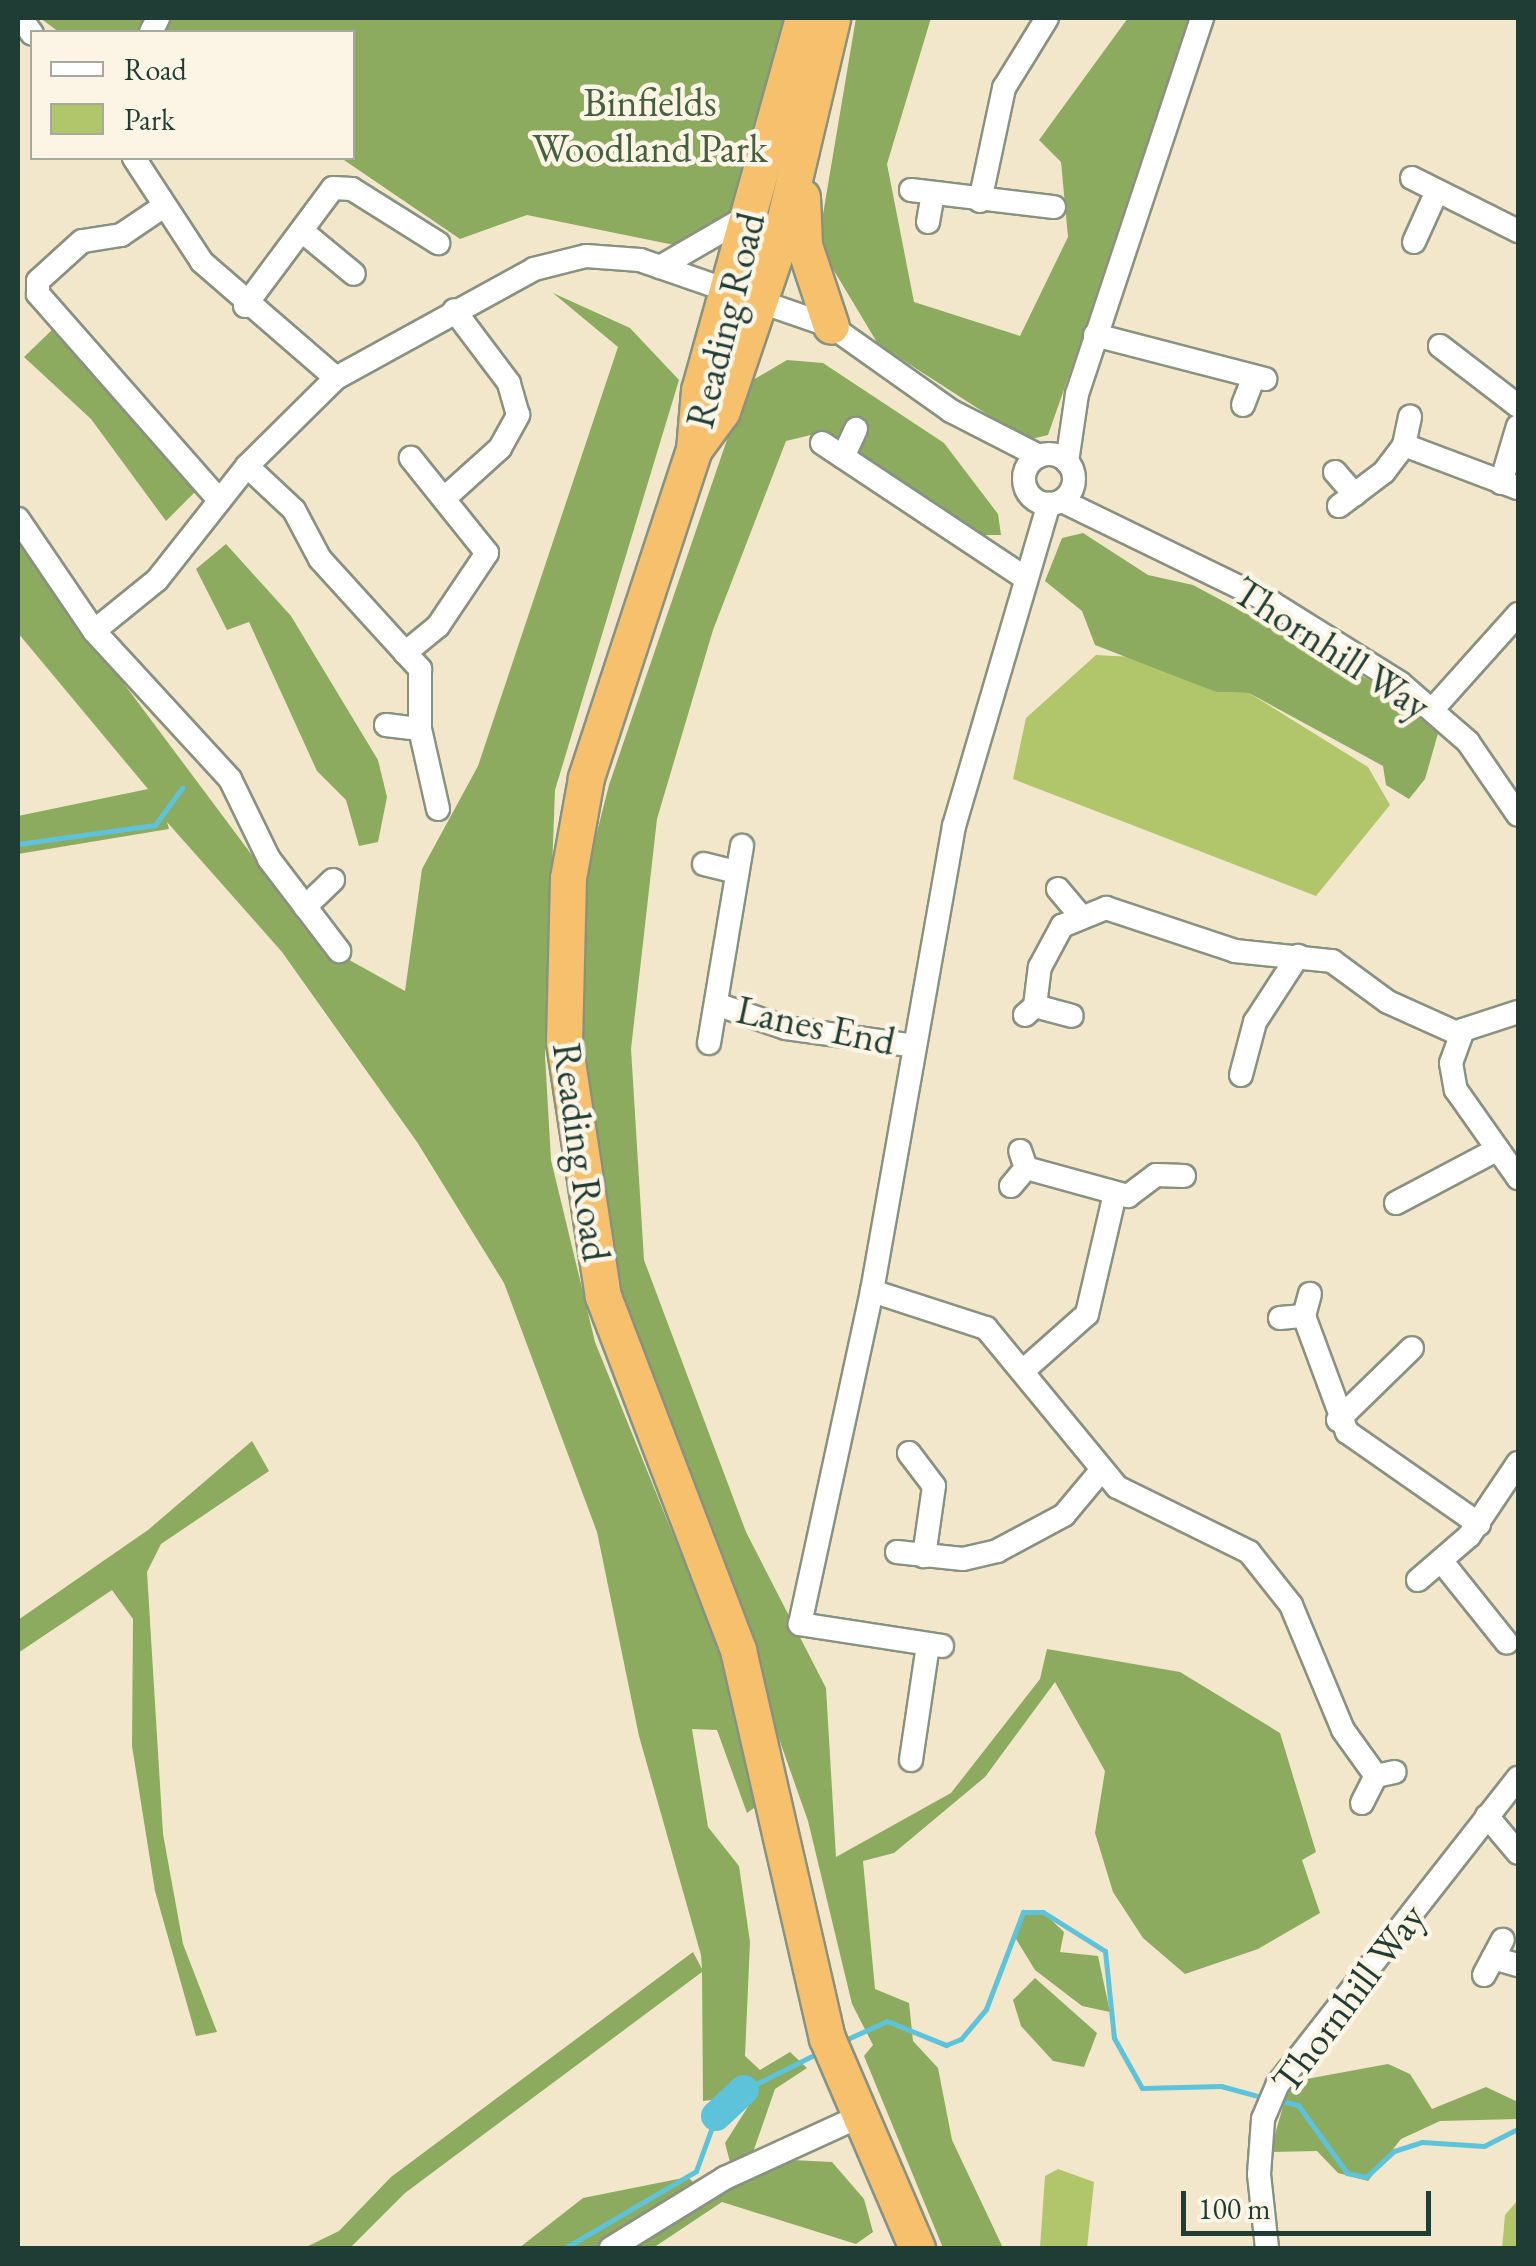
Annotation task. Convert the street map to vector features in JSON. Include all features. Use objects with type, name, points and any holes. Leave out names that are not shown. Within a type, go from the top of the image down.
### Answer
[{"type":"highway","name":"Reading Road","points":[[803,18],[751,214],[742,296],[722,411],[694,449],[586,778],[568,878],[564,1042],[604,1296],[724,1608],[827,2038],[842,2084],[917,2248]]},
{"type":"highway","name":"Reading Road","points":[[742,296],[808,131],[832,18]]},
{"type":"highway","points":[[808,131],[802,233],[831,326]]},
{"type":"street","points":[[980,201],[1004,88],[1047,18]]},
{"type":"street","points":[[912,1760],[935,1646],[800,1624],[872,1291],[954,826],[1042,497],[1058,463],[1074,402],[1202,18]]},
{"type":"street","points":[[135,160],[164,206],[245,306],[336,378]]},
{"type":"street","points":[[1412,178],[1518,231]]},
{"type":"street","points":[[245,306],[333,188],[352,190],[438,243]]},
{"type":"street","points":[[1414,242],[1437,191]]},
{"type":"street","points":[[928,222],[922,192],[1054,207]]},
{"type":"street","points":[[164,206],[120,236],[82,242],[38,281],[38,294],[219,500]]},
{"type":"street","points":[[660,267],[751,214]]},
{"type":"street","points":[[302,232],[354,274]]},
{"type":"street","name":"Thornhill Way","points":[[94,631],[157,580],[247,466],[336,378],[454,310],[560,261],[616,254],[831,326],[1003,443],[1058,463],[1113,520]]},
{"type":"street","points":[[448,495],[500,448],[518,415],[509,382],[454,310]]},
{"type":"street","points":[[1096,336],[1260,378],[1243,405]]},
{"type":"street","points":[[1440,346],[1518,406]]},
{"type":"street","points":[[1335,472],[1347,501],[1404,445],[1410,417]]},
{"type":"street","points":[[1404,445],[1510,485],[1518,426]]},
{"type":"street","points":[[843,457],[856,429]]},
{"type":"street","points":[[822,443],[1021,576]]},
{"type":"street","name":"Thornhill Way","points":[[1003,443],[1042,497],[1113,520],[1272,603],[1432,710],[1483,760],[1518,815]]},
{"type":"street","points":[[405,653],[486,563],[482,540],[448,495],[411,458]]},
{"type":"street","points":[[1042,497],[1058,463]]},
{"type":"street","points":[[247,466],[294,510],[320,559],[405,653],[423,683],[420,728],[438,809]]},
{"type":"street","points":[[18,519],[94,631],[230,779],[305,907],[338,950]]},
{"type":"street","points":[[1432,710],[1518,614]]},
{"type":"street","points":[[386,725],[420,728]]},
{"type":"street","name":"Lanes End","points":[[709,1043],[742,846]]},
{"type":"street","points":[[704,864],[737,872]]},
{"type":"street","points":[[305,907],[333,880]]},
{"type":"street","points":[[1058,889],[1079,914]]},
{"type":"street","points":[[1072,1016],[1030,1011],[1040,967],[1079,914],[1126,910],[1235,952],[1332,961],[1388,1002],[1459,1034],[1518,1012]]},
{"type":"street","points":[[1253,1063],[1255,1022],[1298,956]]},
{"type":"street","name":"Lanes End","points":[[716,1004],[786,1028],[915,1046]]},
{"type":"street","points":[[1459,1034],[1456,1090],[1518,1178]]},
{"type":"street","points":[[1396,1203],[1416,1184],[1498,1148]]},
{"type":"street","points":[[1019,1168],[1116,1194],[1156,1175],[1184,1176]]},
{"type":"street","points":[[1024,1370],[1087,1314],[1116,1194]]},
{"type":"street","points":[[872,1291],[986,1328],[1024,1370],[1100,1472],[1134,1497],[1222,1533],[1274,1576],[1343,1730],[1385,1774],[1362,1803]]},
{"type":"street","points":[[1280,1318],[1307,1305],[1338,1420],[1370,1455],[1479,1524]]},
{"type":"street","points":[[1338,1420],[1403,1373],[1412,1348]]},
{"type":"street","points":[[903,1450],[934,1486],[924,1556]]},
{"type":"street","points":[[1418,1580],[1443,1563],[1479,1524],[1518,1463]]},
{"type":"street","points":[[897,1552],[963,1558],[1017,1543],[1078,1503],[1100,1472]]},
{"type":"street","points":[[1443,1563],[1504,1645]]},
{"type":"street","name":"Thornhill Way","points":[[1268,2248],[1263,2119],[1278,2084],[1518,1778]]},
{"type":"street","points":[[1487,1816],[1518,1853]]},
{"type":"street","points":[[1493,1958],[1518,1965]]},
{"type":"street","points":[[611,2248],[726,2178],[856,2118]]},
{"type":"green space","name":"Binfields Woodland Park","points":[[40,18],[788,18],[742,197],[716,229],[679,246],[527,215],[460,239],[344,160],[355,160],[355,30],[56,30]]},
{"type":"green space","points":[[856,18],[931,18],[887,164],[914,302],[1020,336],[1068,237],[1061,162],[1039,140],[1128,18],[1195,18],[1048,435],[1027,440],[878,344],[818,244]]},
{"type":"green space","points":[[553,293],[630,328],[679,380],[555,790],[545,1056],[551,1160],[595,1342],[727,1668],[758,1805],[747,1813],[717,1730],[692,1729],[708,1827],[739,1866],[750,1942],[745,2056],[760,2070],[790,2052],[807,2068],[775,2089],[751,2158],[832,2162],[864,2199],[873,2232],[856,2244],[722,2202],[653,2248],[519,2248],[583,2198],[688,2177],[709,2198],[730,2162],[725,2143],[756,2094],[703,2101],[702,1972],[405,2193],[352,2246],[304,2248],[339,2231],[391,2177],[693,1952],[702,1969],[701,1955],[639,1736],[597,1532],[504,1283],[417,1142],[282,952],[167,822],[169,829],[18,854],[18,816],[148,789],[18,633],[18,542],[317,942],[405,991],[422,869],[478,766],[618,347]]},
{"type":"green space","points":[[54,328],[198,489],[166,521],[91,419],[24,357]]},
{"type":"green space","points":[[787,360],[823,363],[944,443],[998,514],[1001,535],[969,535],[823,432],[786,441],[713,630],[657,819],[631,1049],[644,1260],[746,1532],[826,1688],[836,1857],[951,1793],[1040,1679],[1047,1649],[1180,1672],[1280,1733],[1316,1852],[1302,1860],[1320,1913],[1258,1949],[1185,1974],[1143,1938],[1113,1892],[1095,1833],[1105,1771],[1055,1682],[985,1777],[894,1853],[863,1861],[875,1989],[909,2003],[913,2041],[938,2068],[952,2140],[1003,2248],[943,2248],[864,2056],[873,2045],[852,2004],[808,1821],[596,1219],[575,1064],[581,894],[609,785],[746,384]]},
{"type":"green space","points":[[1083,533],[1148,575],[1193,585],[1384,688],[1439,730],[1425,779],[1409,799],[1386,785],[1383,766],[1249,693],[1216,692],[1095,645],[1082,611],[1045,581],[1062,538]]},
{"type":"green space","points":[[226,544],[291,616],[378,760],[387,797],[378,842],[359,846],[346,800],[317,771],[249,622],[227,630],[196,569]]},
{"type":"green space","points":[[1096,655],[1133,657],[1216,692],[1249,693],[1368,767],[1390,805],[1316,896],[1013,779],[1026,718]]},
{"type":"green space","points":[[252,1441],[269,1471],[161,1544],[147,1572],[163,1834],[183,1944],[217,2032],[196,2036],[155,1891],[132,1746],[133,1619],[112,1590],[18,1653],[18,1620],[148,1530]]},
{"type":"green space","points":[[1027,1912],[1043,1912],[1064,1932],[1060,1952],[1098,1956],[1110,2012],[1082,2006],[1035,1970],[1013,1934]]},
{"type":"green space","points":[[1035,1978],[1097,2033],[1084,2067],[1053,2061],[1021,2026],[1013,2000]]},
{"type":"green space","points":[[1388,2064],[1410,2074],[1432,2109],[1486,2087],[1518,2102],[1518,2119],[1440,2121],[1401,2139],[1368,2181],[1338,2173],[1317,2151],[1270,2152],[1290,2082]]},
{"type":"green space","points":[[1058,2169],[1094,2182],[1087,2248],[1040,2247],[1045,2176]]},
{"type":"green space","points":[[1518,2200],[1518,2248],[1502,2248],[1505,2215]]},
{"type":"waterway","points":[[18,844],[155,825],[182,788]]},
{"type":"waterway","points":[[843,2041],[887,2021],[946,2045],[961,2039],[986,2009],[1023,1912],[1043,1912],[1105,1951],[1114,2038],[1142,2088],[1221,2086],[1265,2098]]},
{"type":"waterway","points":[[744,2090],[820,2052]]},
{"type":"waterway","points":[[716,2116],[744,2090]]},
{"type":"waterway","points":[[1276,2100],[1298,2105],[1347,2173],[1366,2177],[1394,2151],[1422,2142],[1484,2146],[1518,2129]]},
{"type":"waterway","points":[[565,2248],[696,2171],[716,2116]]}]
